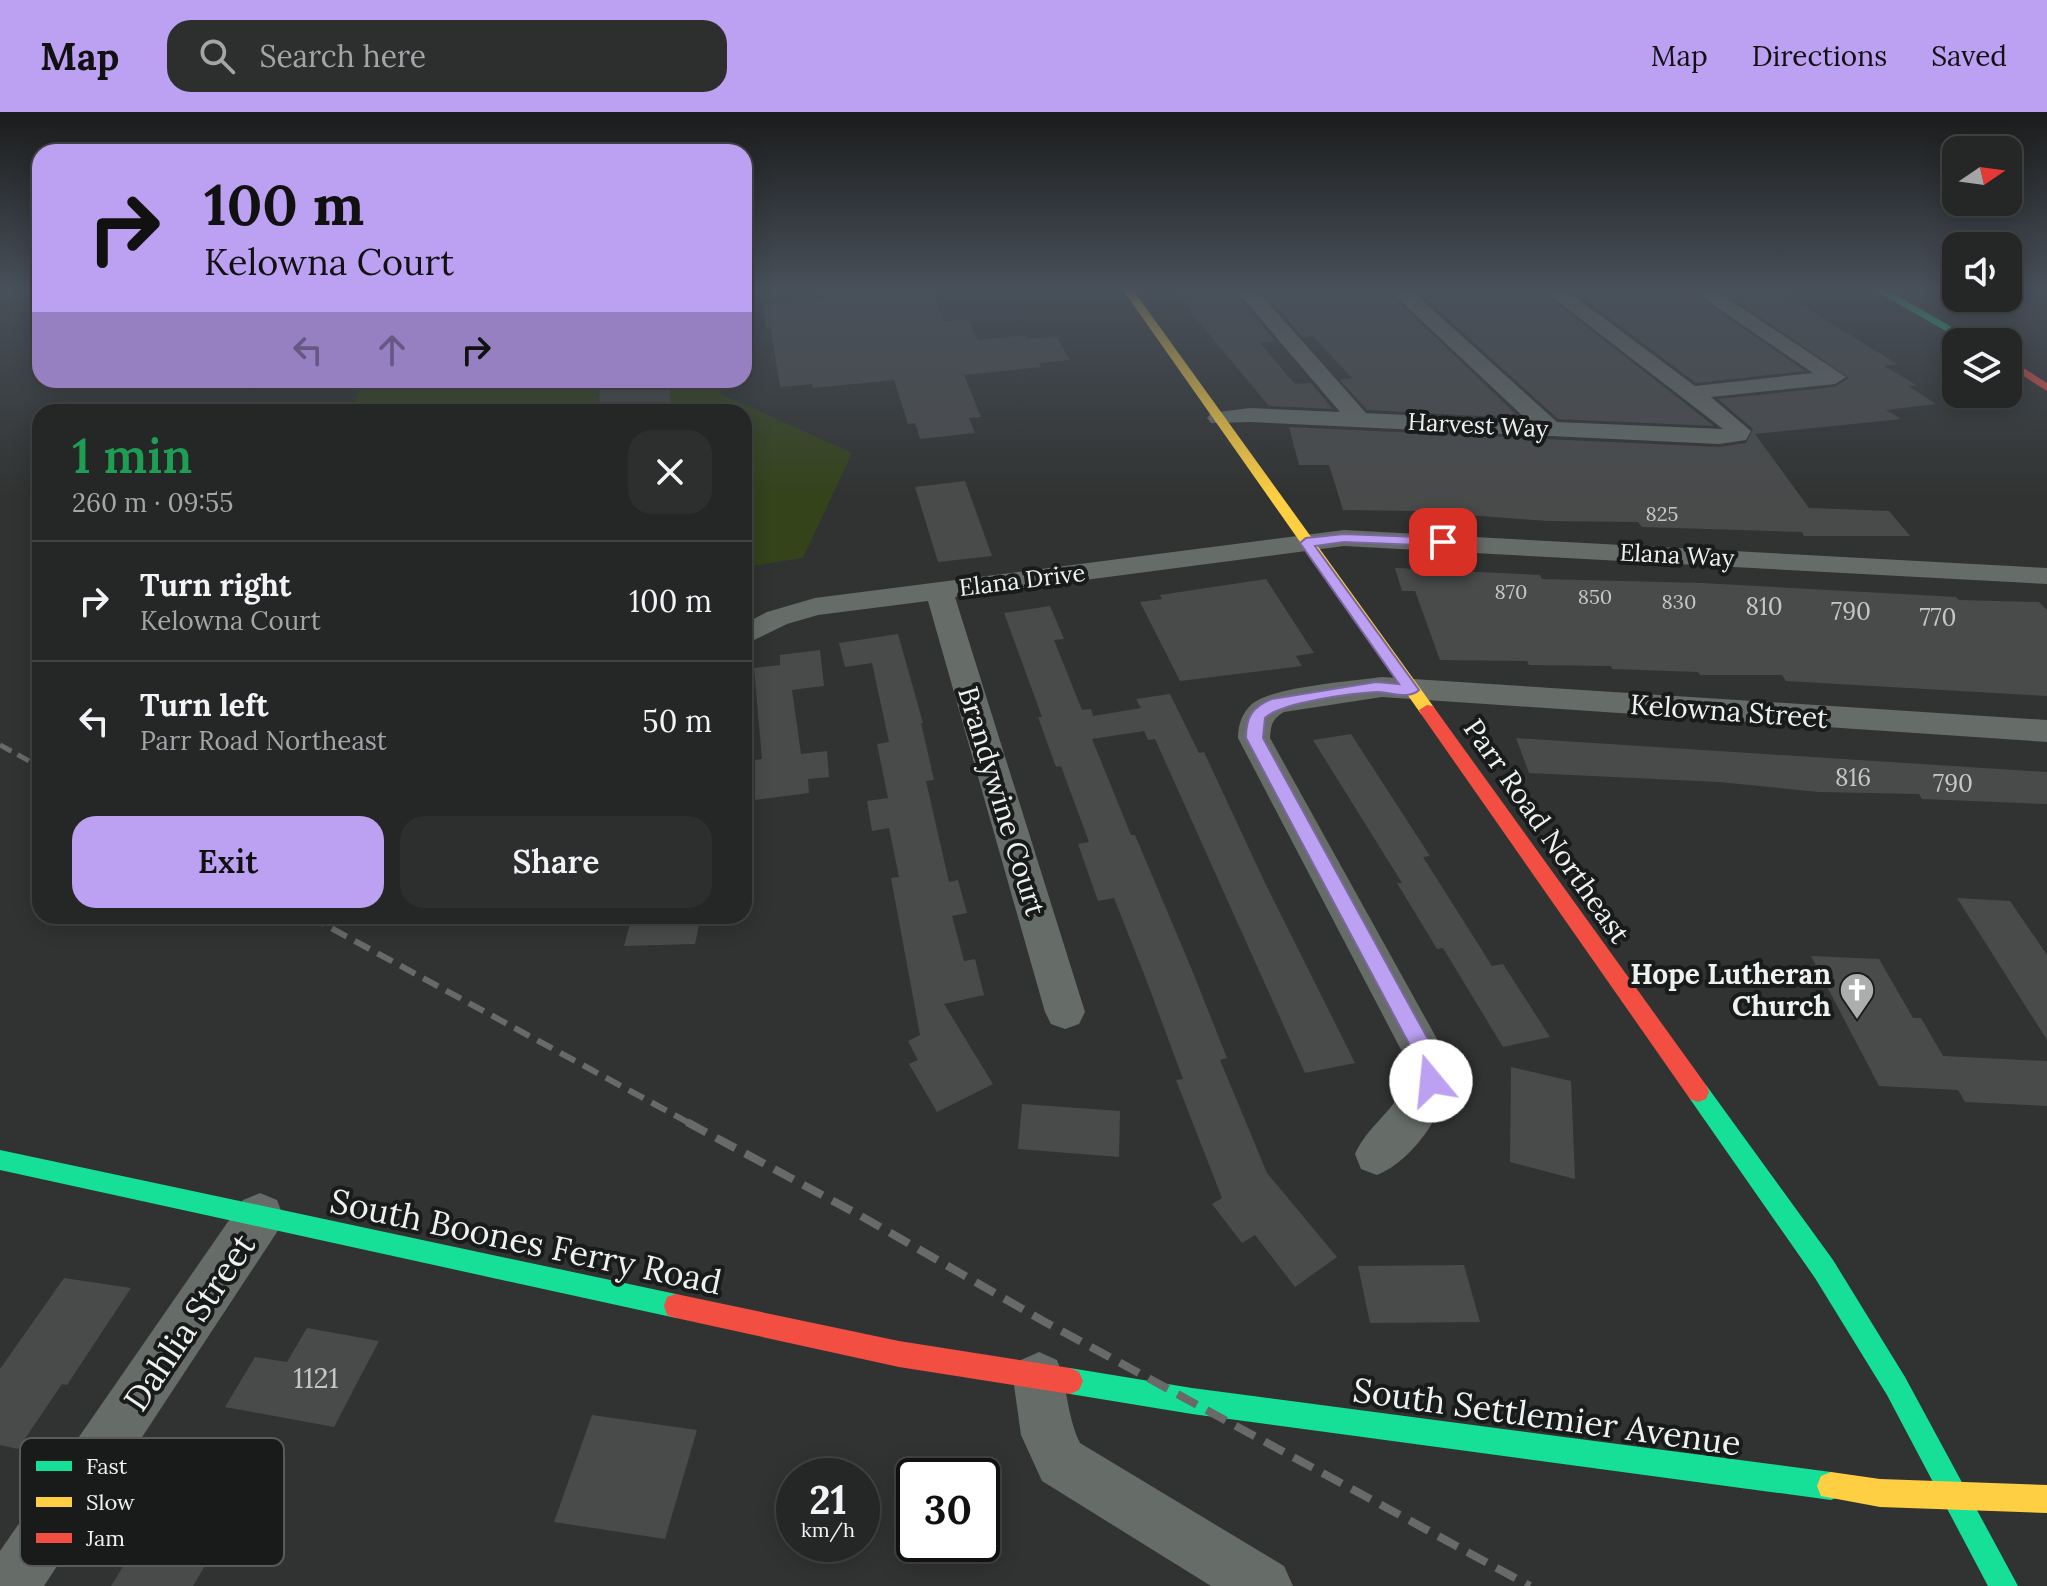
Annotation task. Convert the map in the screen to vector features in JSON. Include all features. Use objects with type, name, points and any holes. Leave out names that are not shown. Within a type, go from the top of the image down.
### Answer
[{"type":"main road","name":"Parr Road Northeast","points":[[1177,359],[1824,1269],[1896,1386],[2004,1586]]},
{"type":"main road","points":[[2022,371],[2047,388]]},
{"type":"main road","name":"South Boones Ferry Road","points":[[0,1160],[899,1354],[1039,1378]]},
{"type":"main road","name":"South Settlemier Avenue","points":[[1039,1378],[1283,1414],[1880,1493],[2047,1499]]},
{"type":"street","points":[[1306,359],[1358,419]]},
{"type":"street","points":[[1474,359],[1552,430]]},
{"type":"street","points":[[1644,359],[1690,393],[1835,377],[1807,359]]},
{"type":"street","name":"Harvest Way","points":[[1219,418],[1250,415],[1719,437],[1738,435],[1739,431],[1734,426],[1690,393]]},
{"type":"street","name":"Elana Way","points":[[1306,543],[1354,538],[2047,576]]},
{"type":"street","name":"Elana Drive","points":[[752,632],[796,611],[1306,543]]},
{"type":"street","name":"Brandywine Court","points":[[939,590],[1065,1012]]},
{"type":"street","name":"Kelowna Street","points":[[1377,1154],[1424,1094],[1431,1081],[1431,1066],[1254,738],[1257,716],[1265,708],[1277,703],[1376,687],[2047,731]]},
{"type":"street","name":"Dahlia Street","points":[[110,1438],[260,1216]]},
{"type":"street","points":[[1039,1378],[1048,1435],[1061,1462],[1264,1586]]},
{"type":"street","name":"Dahlia Street","points":[[10,1586],[24,1566]]},
{"type":"green space","points":[[360,388],[721,388],[721,394],[743,404],[354,404]]},
{"type":"green space","points":[[752,408],[852,453],[803,558],[752,566]]},
{"type":"building","points":[[776,359],[1070,360],[1039,363],[1041,367],[964,375],[981,417],[969,418],[975,433],[920,439],[915,423],[908,424],[894,380],[813,388],[812,384],[780,387]]},
{"type":"building","points":[[1230,359],[1273,359],[1295,384],[1311,383],[1333,409],[1269,406]]},
{"type":"building","points":[[1334,359],[1458,359],[1520,418],[1367,410],[1340,380],[1352,378]]},
{"type":"building","points":[[1492,359],[1628,359],[1714,426],[1558,419]]},
{"type":"building","points":[[1664,359],[1787,359],[1805,371],[1696,383]]},
{"type":"building","points":[[1821,359],[1889,359],[1897,364],[1884,366],[1916,385],[1908,386],[1936,404],[1886,410],[1901,419],[1755,434],[1809,508],[1889,511],[1910,536],[1804,536],[1802,532],[1642,527],[1638,522],[1547,521],[1414,511],[1343,510],[1329,465],[1299,465],[1289,427],[1719,447],[1746,443],[1753,429],[1718,399],[1835,387],[1849,378]]},
{"type":"building","points":[[600,388],[670,388],[670,404],[599,404]]},
{"type":"building","points":[[965,481],[992,556],[938,562],[915,487]]},
{"type":"building","points":[[1395,568],[1540,575],[1542,579],[1702,583],[1956,597],[1959,600],[2039,602],[2047,610],[2047,696],[1786,681],[1782,675],[1700,675],[1698,672],[1612,669],[1611,666],[1529,665],[1527,661],[1440,660],[1415,591],[1402,591]]},
{"type":"building","points":[[1266,579],[1314,653],[1296,656],[1302,666],[1180,681],[1140,602],[1162,599],[1160,595]]},
{"type":"building","points":[[1050,606],[1064,639],[1054,640],[1082,710],[1091,709],[1093,716],[1141,708],[1136,699],[1170,694],[1199,753],[1204,752],[1355,1063],[1305,1073],[1155,739],[1148,740],[1144,731],[1092,739],[1192,970],[1227,1058],[1220,1060],[1267,1173],[1337,1257],[1295,1287],[1255,1235],[1242,1243],[1212,1204],[1222,1198],[1176,1080],[1183,1079],[1146,979],[1114,898],[1098,901],[1078,844],[1089,842],[1061,766],[1056,767],[1038,717],[1042,717],[1004,613]]},
{"type":"building","points":[[898,634],[923,723],[934,780],[926,781],[949,882],[958,880],[967,913],[952,916],[964,961],[975,959],[984,995],[944,1004],[993,1084],[937,1112],[909,1064],[918,1060],[908,1041],[920,1035],[891,878],[899,877],[889,828],[872,831],[867,801],[888,798],[877,744],[889,742],[872,663],[845,667],[839,643]]},
{"type":"building","points":[[820,650],[824,686],[792,690],[801,754],[827,751],[829,777],[808,779],[809,793],[755,800],[755,760],[762,759],[754,668],[780,665],[780,655]]},
{"type":"building","points":[[1351,734],[1430,856],[1423,857],[1492,966],[1503,964],[1550,1037],[1503,1047],[1443,948],[1437,949],[1397,883],[1402,883],[1313,740]]},
{"type":"building","points":[[1516,738],[2047,772],[2047,804],[1922,799],[1919,794],[1819,792],[1719,782],[1529,773]]},
{"type":"building","points":[[1957,898],[2010,901],[2047,955],[2047,1040]]},
{"type":"building","points":[[630,924],[699,924],[695,944],[624,946]]},
{"type":"building","points":[[1811,956],[1879,959],[1913,1018],[1921,1018],[1943,1056],[2047,1061],[2047,1106],[1965,1102],[1958,1090],[1879,1086]]},
{"type":"building","points":[[1511,1067],[1571,1081],[1575,1179],[1510,1162]]},
{"type":"building","points":[[1022,1104],[1120,1111],[1119,1157],[1018,1149]]},
{"type":"building","points":[[1464,1265],[1480,1322],[1370,1323],[1358,1266]]},
{"type":"building","points":[[64,1278],[131,1288],[67,1385],[62,1384],[25,1438],[20,1438],[18,1449],[0,1445],[0,1369]]},
{"type":"building","points":[[307,1328],[379,1341],[334,1427],[225,1407],[255,1357],[287,1362]]},
{"type":"building","points":[[592,1415],[697,1430],[665,1539],[554,1522]]},
{"type":"building","points":[[123,1566],[205,1566],[193,1586],[111,1586]]},
{"type":"railway","points":[[0,745],[32,763]]},
{"type":"railway","points":[[324,924],[691,1124]]},
{"type":"railway","points":[[687,1122],[861,1216],[1045,1322],[1530,1586]]},
{"type":"traffic: fast","points":[[1698,1092],[1824,1269],[1896,1386],[2004,1586]]},
{"type":"traffic: fast","points":[[0,1160],[676,1306]]},
{"type":"traffic: fast","points":[[1070,1381],[1192,1401],[1831,1486]]},
{"type":"traffic: slow","points":[[1177,359],[1427,710]]},
{"type":"traffic: slow","points":[[1831,1486],[1880,1493],[2047,1499]]},
{"type":"traffic: jam","points":[[2022,371],[2047,388]]},
{"type":"traffic: jam","points":[[1427,710],[1698,1092]]},
{"type":"traffic: jam","points":[[676,1306],[899,1354],[1070,1381]]},
{"type":"place","name":"Hope Lutheran Church","points":[[1857,1021]]},
{"type":"route","points":[[1431,1081],[1431,1066],[1254,738],[1254,726],[1257,716],[1277,703],[1376,687],[1411,690],[1306,543],[1344,538],[1443,542]]}]
